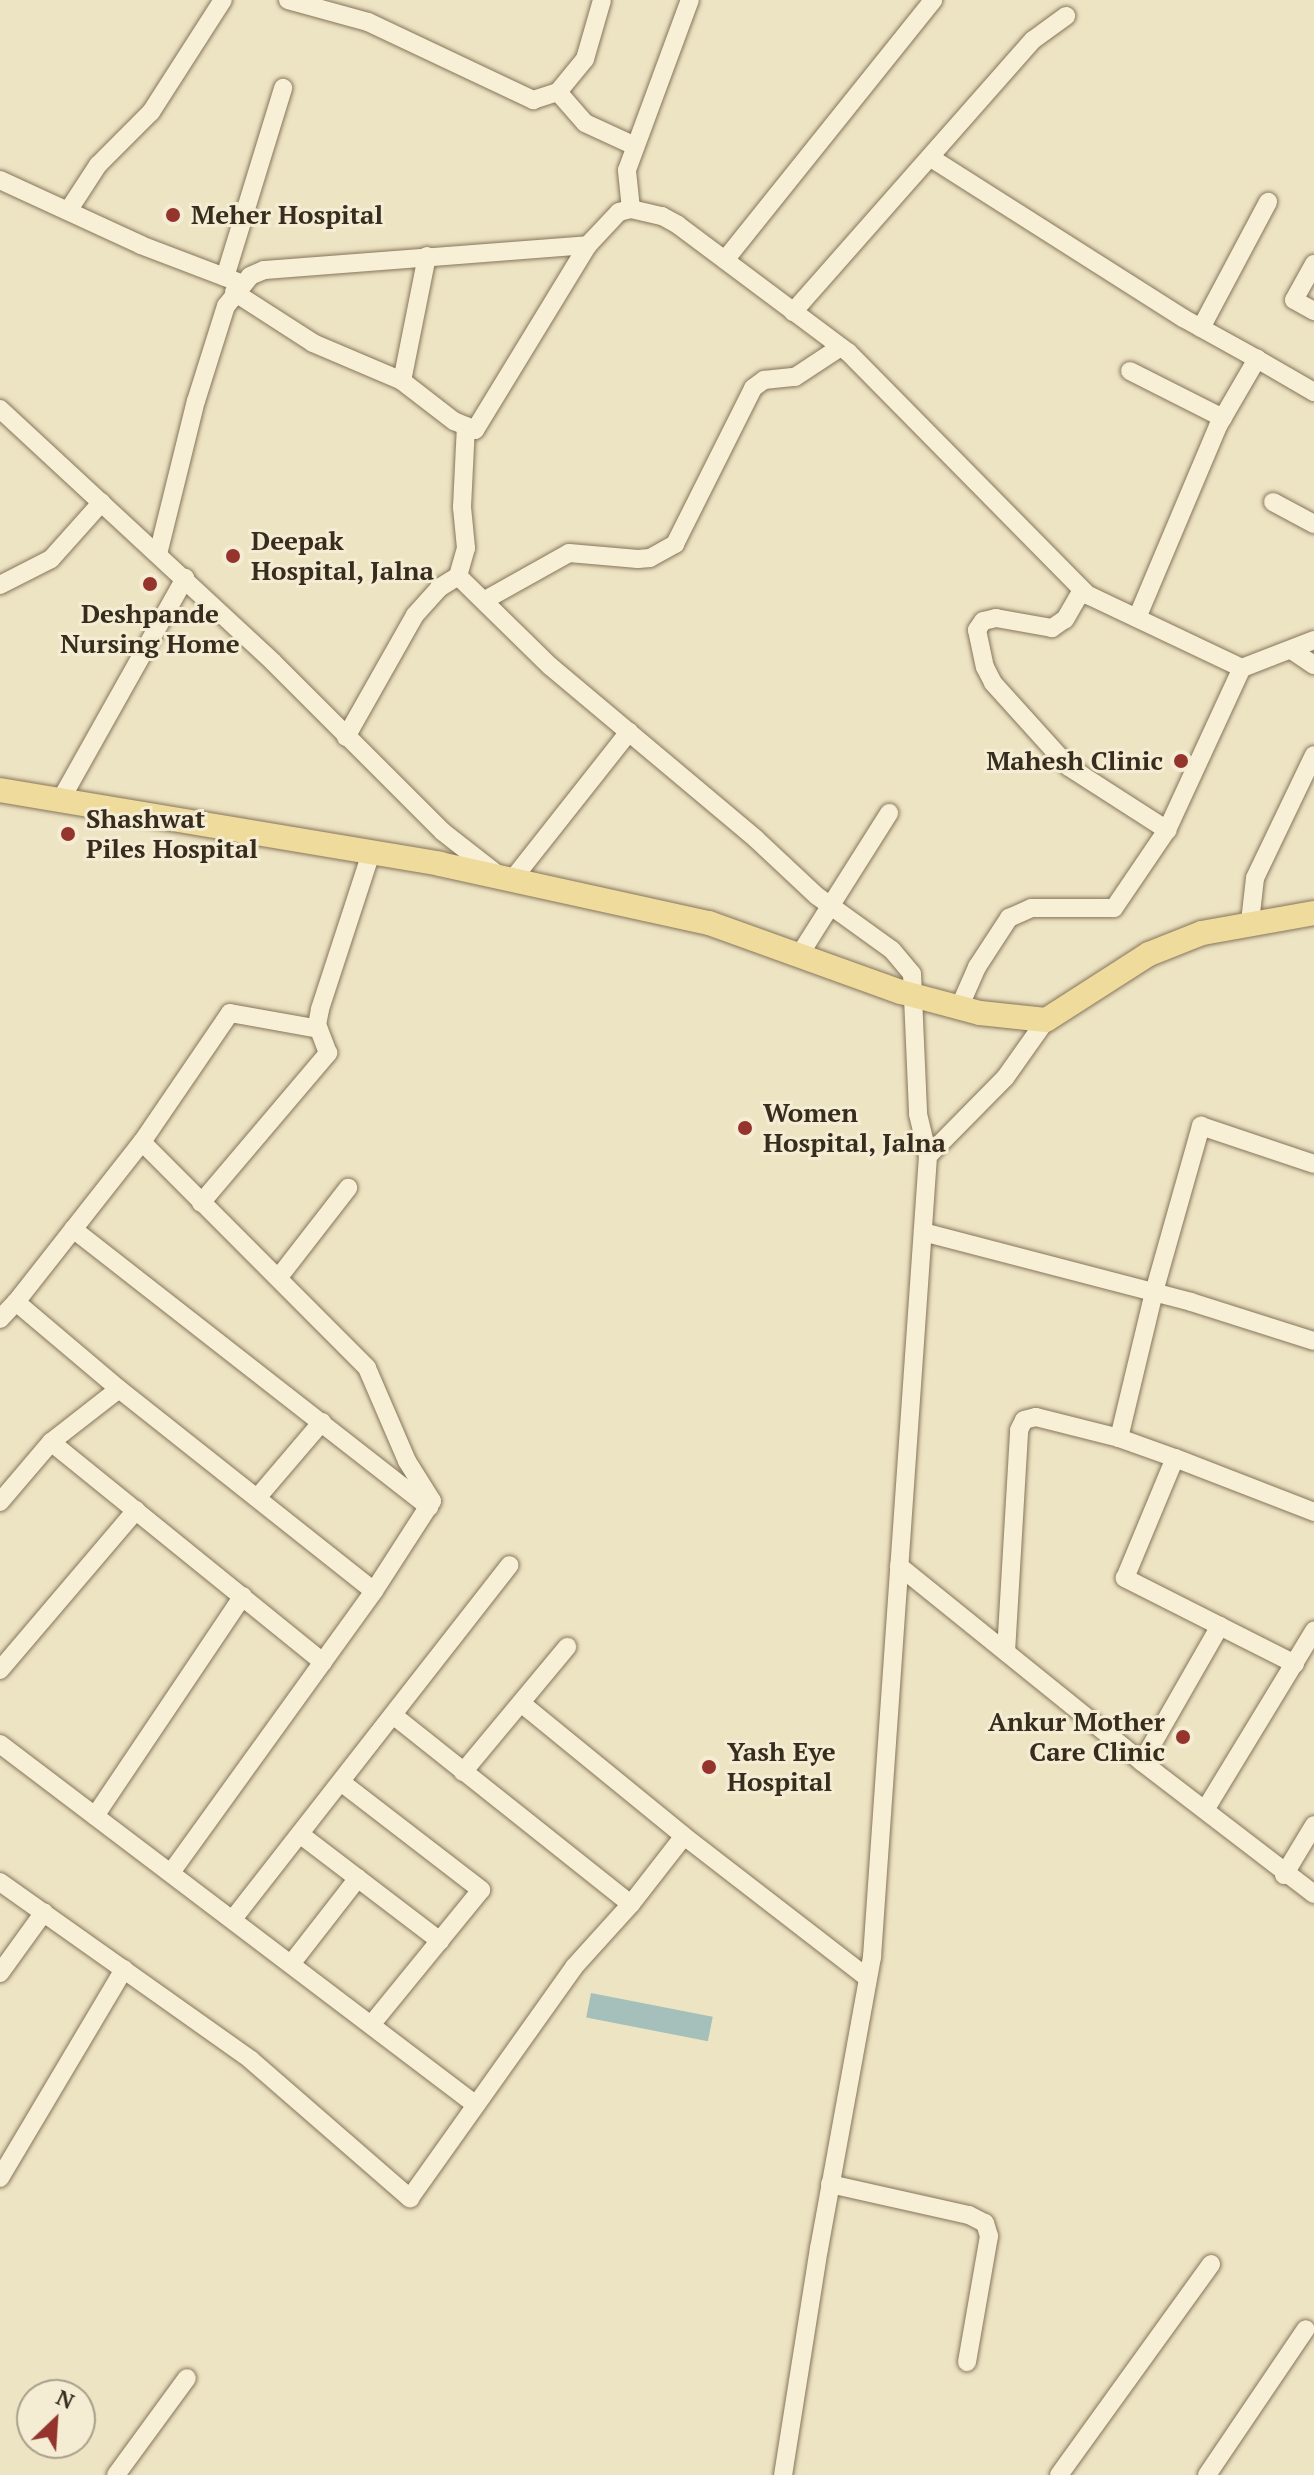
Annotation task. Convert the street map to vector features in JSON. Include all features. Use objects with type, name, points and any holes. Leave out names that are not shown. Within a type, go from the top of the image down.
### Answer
[{"type":"main road","points":[[0,790],[371,853],[709,923],[959,1008],[1046,1020],[1149,954],[1202,933],[1314,913]]},
{"type":"street","points":[[68,211],[98,165],[151,112],[223,0]]},
{"type":"street","points":[[288,0],[368,22],[533,100],[558,92],[585,59],[602,0]]},
{"type":"street","points":[[631,209],[627,170],[690,0]]},
{"type":"street","points":[[725,260],[933,0]]},
{"type":"street","points":[[793,312],[1033,40],[1066,16]]},
{"type":"street","points":[[158,554],[196,401],[234,284],[283,88]]},
{"type":"street","points":[[558,92],[585,123],[635,146]]},
{"type":"street","points":[[931,158],[1201,328],[1314,392]]},
{"type":"street","points":[[0,180],[234,284],[313,343],[402,381],[454,421],[475,430],[588,245],[619,212],[631,209],[662,216],[848,352],[1082,590],[1242,668],[1293,651],[1314,640]]},
{"type":"street","points":[[1201,328],[1268,202]]},
{"type":"street","points":[[234,284],[264,270],[588,245]]},
{"type":"street","points":[[402,381],[427,256]]},
{"type":"street","points":[[1314,264],[1294,300],[1314,311]]},
{"type":"street","points":[[485,600],[569,553],[650,558],[675,544],[753,388],[764,380],[795,377],[839,348]]},
{"type":"street","points":[[1137,618],[1223,418],[1257,359]]},
{"type":"street","points":[[1130,371],[1223,418]]},
{"type":"street","points":[[0,409],[185,578],[443,832],[507,879],[629,732]]},
{"type":"street","points":[[346,737],[415,615],[439,588],[458,576],[466,548],[462,507],[466,426]]},
{"type":"street","points":[[0,585],[51,559],[102,502]]},
{"type":"street","points":[[1273,502],[1314,524]]},
{"type":"street","points":[[458,576],[550,666],[828,905],[892,950],[907,964],[915,995],[918,1114],[928,1156],[868,1978],[830,2184],[783,2475]]},
{"type":"street","points":[[60,801],[185,578]]},
{"type":"street","points":[[1082,590],[1065,619],[1052,628],[996,618],[983,621],[977,630],[985,667],[993,683],[1069,767],[1167,830]]},
{"type":"street","points":[[1293,651],[1314,665]]},
{"type":"street","points":[[959,1008],[977,967],[1009,918],[1031,908],[1114,908],[1167,830],[1242,668]]},
{"type":"street","points":[[1250,922],[1255,878],[1314,755]]},
{"type":"street","points":[[800,954],[828,905],[889,813]]},
{"type":"street","points":[[201,1203],[325,1057],[328,1048],[319,1021],[371,853]]},
{"type":"street","points":[[0,1319],[142,1142],[230,1013],[319,1021]]},
{"type":"street","points":[[928,1156],[1005,1078],[1046,1020]]},
{"type":"street","points":[[1119,1438],[1154,1292],[1201,1126],[1314,1164]]},
{"type":"street","points":[[142,1142],[367,1368],[407,1461],[432,1501],[374,1591],[171,1872]]},
{"type":"street","points":[[279,1277],[348,1188]]},
{"type":"street","points":[[73,1229],[429,1507]]},
{"type":"street","points":[[923,1232],[1154,1292],[1314,1341]]},
{"type":"street","points":[[16,1302],[119,1389],[374,1591]]},
{"type":"street","points":[[0,1502],[51,1442],[119,1389]]},
{"type":"street","points":[[1006,1652],[1021,1425],[1036,1417],[1119,1438],[1314,1511]]},
{"type":"street","points":[[257,1498],[322,1422]]},
{"type":"street","points":[[51,1442],[323,1662]]},
{"type":"street","points":[[1175,1458],[1125,1578],[1295,1664]]},
{"type":"street","points":[[0,1670],[136,1510]]},
{"type":"street","points":[[233,1919],[510,1565]]},
{"type":"street","points":[[899,1566],[1284,1875],[1314,1894]]},
{"type":"street","points":[[95,1816],[243,1596]]},
{"type":"street","points":[[1142,1762],[1220,1626]]},
{"type":"street","points":[[1205,1810],[1311,1643]]},
{"type":"street","points":[[463,1772],[567,1647]]},
{"type":"street","points":[[521,1703],[684,1836],[868,1978]]},
{"type":"street","points":[[393,1715],[631,1904]]},
{"type":"street","points":[[0,1744],[476,2105]]},
{"type":"street","points":[[341,1782],[481,1890],[371,2025]]},
{"type":"street","points":[[1284,1875],[1314,1825]]},
{"type":"street","points":[[301,1835],[440,1941]]},
{"type":"street","points":[[0,1882],[251,2060],[410,2198],[574,1967],[631,1904],[684,1836]]},
{"type":"street","points":[[291,1964],[358,1878]]},
{"type":"street","points":[[0,1973],[44,1912]]},
{"type":"street","points":[[0,2178],[124,1969]]},
{"type":"street","points":[[830,2184],[969,2215],[985,2223],[989,2236],[967,2362]]},
{"type":"street","points":[[1059,2475],[1211,2264]]},
{"type":"street","points":[[1207,2475],[1306,2329]]},
{"type":"street","points":[[116,2475],[187,2378]]},
{"type":"water","points":[[591,1993],[713,2017],[708,2041],[586,2018]]},
{"type":"place","name":"Meher Hospital","points":[[173,215]]},
{"type":"place","name":"Deepak Hospital, Jalna","points":[[233,556]]},
{"type":"place","name":"Deshpande Nursing Home","points":[[150,584]]},
{"type":"place","name":"Mahesh Clinic","points":[[1181,761]]},
{"type":"place","name":"Shashwat Piles Hospital","points":[[68,834]]},
{"type":"place","name":"Women Hospital, Jalna","points":[[745,1128]]},
{"type":"place","name":"Ankur Mother Care Clinic","points":[[1183,1737]]},
{"type":"place","name":"Yash Eye Hospital","points":[[709,1767]]}]
